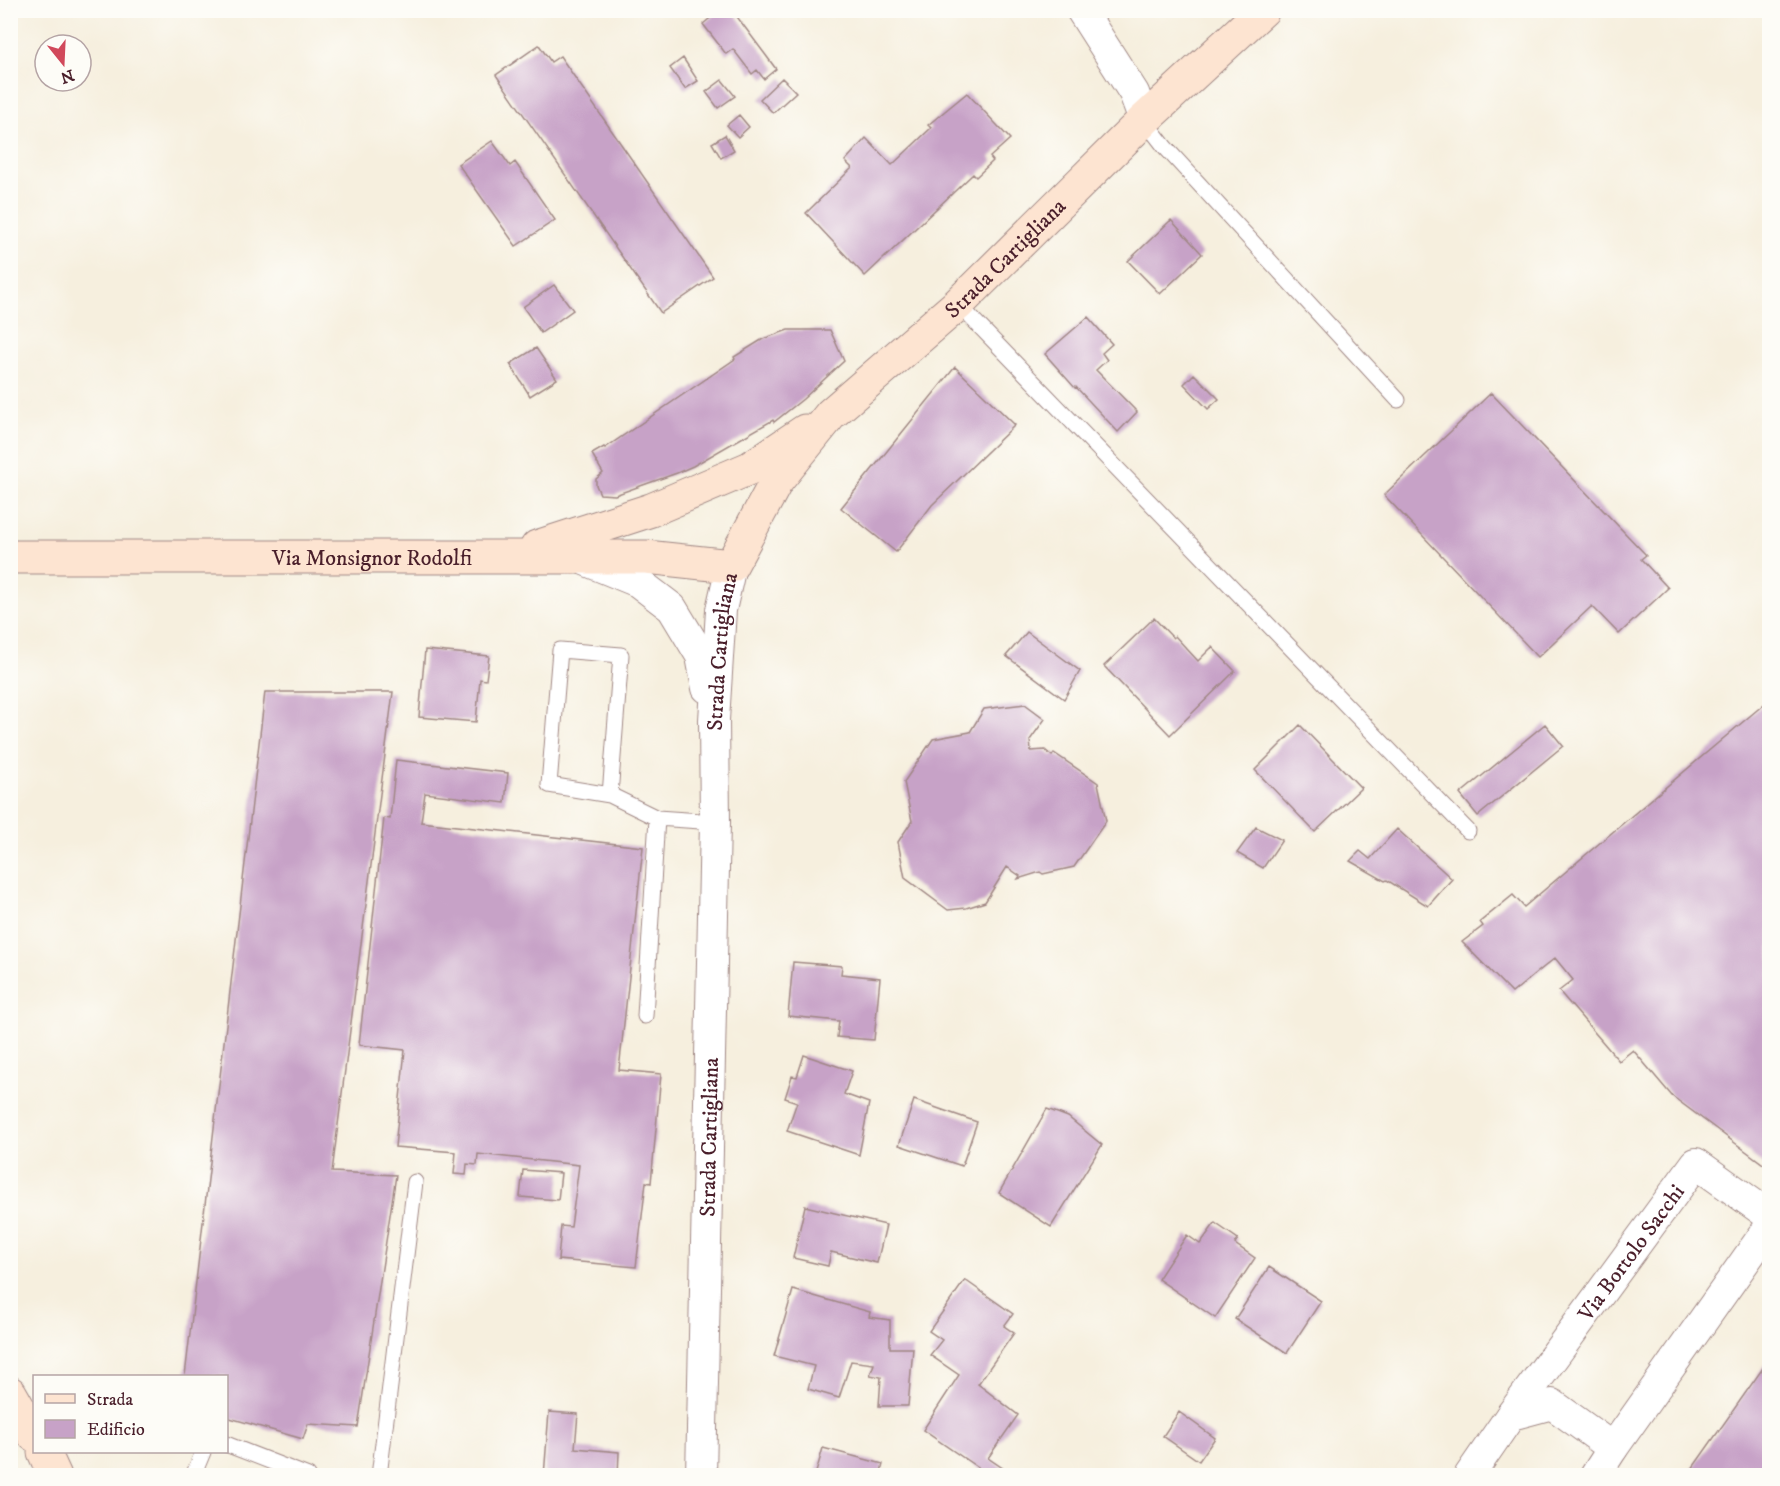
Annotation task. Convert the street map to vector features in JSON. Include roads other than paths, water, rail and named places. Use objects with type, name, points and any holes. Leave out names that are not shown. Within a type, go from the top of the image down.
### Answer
[{"type":"street","points":[[1081,10],[1134,93],[1144,120]]},
{"type":"street","name":"Strada Cartigliana","points":[[701,1476],[715,822],[714,720],[721,610],[731,566],[776,482],[831,414],[958,304],[1144,120],[1263,10]]},
{"type":"street","points":[[513,555],[651,510],[750,468],[831,414]]},
{"type":"street","name":"Via Monsignor Rodolfi","points":[[10,557],[513,555],[646,557],[731,566]]},
{"type":"street","points":[[574,556],[638,582],[672,608],[701,656],[714,720]]},
{"type":"street","name":"Via Bortolo Sacchi","points":[[1469,1476],[1511,1415],[1696,1163],[1770,1216]]},
{"type":"street","points":[[1595,1476],[1770,1226]]},
{"type":"street","points":[[10,1393],[33,1433]]},
{"type":"street","points":[[1511,1415],[1552,1404],[1613,1448]]},
{"type":"street","points":[[44,1453],[54,1476]]},
{"type":"lane","points":[[1144,120],[1165,147],[1398,400]]},
{"type":"lane","points":[[958,304],[1467,831]]},
{"type":"lane","points":[[610,795],[621,655],[560,650],[549,785],[610,795],[657,818],[715,822]]},
{"type":"lane","points":[[645,1016],[657,818]]},
{"type":"lane","points":[[379,1476],[415,1182]]},
{"type":"lane","points":[[228,1445],[308,1476]]},
{"type":"lane","points":[[193,1476],[203,1453]]}]
